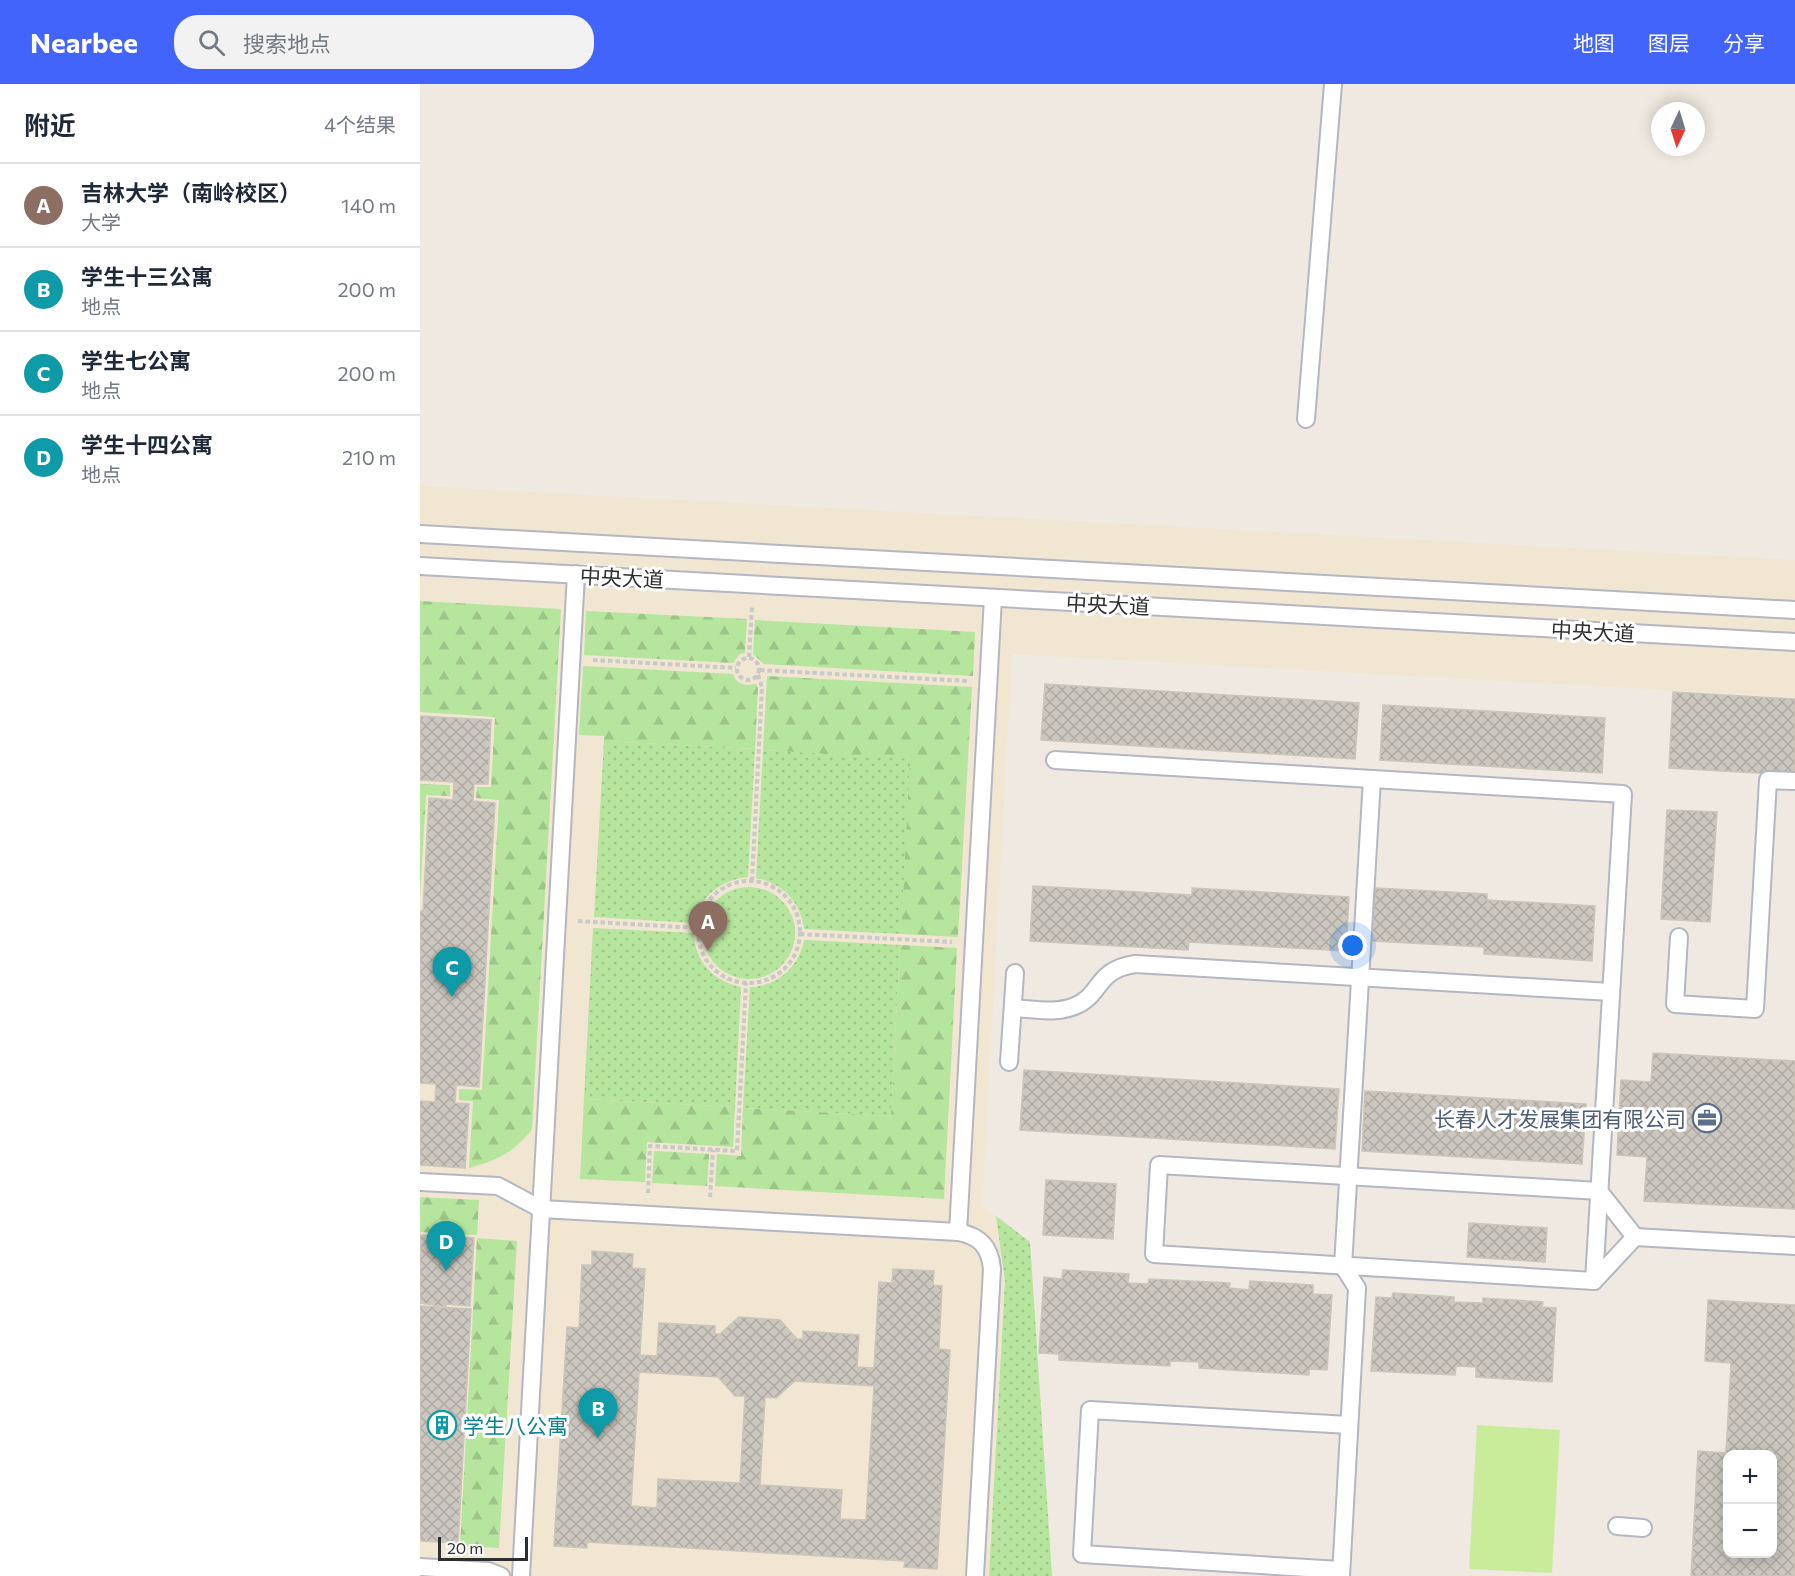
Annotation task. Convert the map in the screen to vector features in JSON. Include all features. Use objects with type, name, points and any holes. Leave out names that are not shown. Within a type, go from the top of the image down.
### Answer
[{"type":"lane","points":[[1306,419],[1333,84]]},
{"type":"lane","name":"中央大道","points":[[420,534],[1795,610]]},
{"type":"lane","name":"中央大道","points":[[420,566],[1795,642]]},
{"type":"lane","points":[[521,1576],[576,574]]},
{"type":"lane","points":[[958,1232],[993,598]]},
{"type":"lane","points":[[1055,760],[1623,794],[1594,1281]]},
{"type":"lane","points":[[1348,1425],[1090,1410],[1082,1554],[1340,1573],[1357,1288],[1343,1266],[1372,779]]},
{"type":"lane","points":[[1679,937],[1675,1004],[1755,1009],[1768,780],[1795,781]]},
{"type":"lane","points":[[1013,1008],[1056,1010],[1077,1005],[1093,992],[1105,976],[1124,965],[1135,964],[1611,992]]},
{"type":"lane","points":[[1009,1062],[1015,973]]},
{"type":"lane","points":[[1635,1238],[1599,1191],[1159,1165],[1154,1254],[1594,1281],[1635,1238],[1795,1246]]},
{"type":"lane","points":[[420,1182],[498,1186],[541,1209],[958,1232],[970,1234],[987,1246],[992,1269],[975,1576]]},
{"type":"lane","points":[[1617,1526],[1643,1528]]},
{"type":"lane","points":[[420,1567],[488,1571],[501,1576]]},
{"type":"path","points":[[749,657],[753,584]]},
{"type":"path","points":[[749,657],[759,663],[760,670],[758,675],[747,681],[742,679],[736,668],[743,658],[749,657]]},
{"type":"path","points":[[572,659],[736,668]]},
{"type":"path","points":[[760,670],[988,682]]},
{"type":"path","points":[[752,881],[762,687],[758,675]]},
{"type":"path","points":[[752,881],[781,892],[791,904],[798,918],[800,934],[792,960],[783,971],[758,983],[746,983],[731,981],[709,966],[698,942],[698,928],[701,913],[709,899],[721,889],[736,883],[752,881]]},
{"type":"path","points":[[557,920],[698,928]]},
{"type":"path","points":[[800,934],[974,943]]},
{"type":"path","points":[[647,1215],[650,1146],[737,1151],[746,983]]},
{"type":"path","points":[[709,1218],[713,1150]]},
{"type":"shaded area","points":[[420,486],[1795,560],[1795,697],[1012,654],[982,1206],[1030,1242],[1052,1576],[420,1576]]},
{"type":"green space","points":[[420,601],[561,609],[532,1129],[512,1150],[488,1162],[469,1168],[473,1101],[459,1100],[459,1089],[482,1090],[499,800],[476,798],[477,787],[491,787],[495,717],[420,712]]},
{"type":"green space","points":[[586,611],[747,619],[745,653],[740,654],[733,663],[584,655]]},
{"type":"green space","points":[[755,620],[975,632],[973,676],[764,664],[753,654]]},
{"type":"green space","points":[[583,666],[733,674],[742,684],[756,684],[758,688],[755,749],[604,741],[604,736],[579,735]]},
{"type":"green space","points":[[767,676],[972,687],[958,937],[901,934],[910,759],[763,750]]},
{"type":"green space","points":[[604,741],[755,749],[748,877],[729,882],[713,891],[701,905],[694,923],[594,917]]},
{"type":"green space","points":[[763,750],[911,758],[901,934],[804,929],[799,910],[789,895],[774,884],[756,878]]},
{"type":"green space","points":[[420,784],[450,785],[450,796],[426,795],[420,897]]},
{"type":"green space","points":[[740,887],[758,887],[775,894],[788,907],[795,924],[795,942],[788,959],[775,972],[758,979],[740,979],[723,972],[710,959],[703,942],[703,924],[710,907],[723,894]]},
{"type":"green space","points":[[593,928],[694,933],[698,953],[708,969],[722,980],[741,987],[735,1107],[584,1099]]},
{"type":"green space","points":[[804,940],[900,945],[891,1116],[743,1108],[750,987],[770,983],[786,973],[797,959]]},
{"type":"green space","points":[[900,945],[957,948],[944,1199],[715,1186],[717,1154],[741,1156],[743,1108],[891,1116]]},
{"type":"green space","points":[[584,1099],[735,1107],[733,1147],[647,1142],[645,1182],[580,1179]]},
{"type":"green space","points":[[654,1151],[709,1154],[707,1186],[652,1183]]},
{"type":"green space","points":[[420,1197],[479,1200],[477,1235],[420,1232]]},
{"type":"green space","points":[[996,1216],[1030,1242],[1052,1576],[989,1576],[1005,1281]]},
{"type":"green space","points":[[477,1238],[517,1241],[499,1548],[460,1546]]},
{"type":"green space","points":[[1477,1425],[1560,1430],[1552,1573],[1469,1569]]},
{"type":"building","points":[[1045,684],[1359,703],[1355,759],[1041,740]]},
{"type":"building","points":[[1673,692],[1795,699],[1795,775],[1669,768]]},
{"type":"building","points":[[1383,705],[1605,718],[1602,773],[1380,760]]},
{"type":"building","points":[[420,716],[491,720],[488,784],[474,784],[473,801],[495,803],[479,1087],[456,1085],[455,1103],[469,1104],[465,1168],[420,1165],[420,1101],[435,1102],[436,1084],[420,1083],[420,911],[423,911],[429,798],[453,800],[454,782],[420,780]]},
{"type":"building","points":[[1667,810],[1717,812],[1710,922],[1661,919]]},
{"type":"building","points":[[1033,886],[1192,895],[1192,888],[1349,897],[1346,951],[1189,942],[1188,950],[1030,941]]},
{"type":"building","points":[[1375,888],[1487,894],[1487,900],[1595,906],[1592,961],[1484,954],[1484,947],[1372,941]]},
{"type":"building","name":"长春人才发展集团有限公司","points":[[1653,1053],[1795,1061],[1795,1209],[1644,1201],[1647,1157],[1617,1155],[1621,1080],[1651,1082]]},
{"type":"building","points":[[1024,1070],[1339,1089],[1335,1149],[1020,1130]]},
{"type":"building","points":[[1365,1091],[1586,1104],[1582,1164],[1362,1151]]},
{"type":"building","points":[[1046,1180],[1116,1184],[1113,1239],[1043,1235]]},
{"type":"building","points":[[1469,1223],[1547,1228],[1545,1262],[1467,1257]]},
{"type":"building","points":[[420,1235],[474,1238],[470,1306],[446,1304],[446,1307],[420,1303]]},
{"type":"building","points":[[592,1251],[633,1254],[632,1268],[645,1269],[640,1355],[657,1356],[659,1323],[715,1326],[715,1334],[720,1334],[739,1317],[780,1320],[797,1339],[803,1339],[803,1331],[859,1335],[857,1367],[874,1368],[879,1282],[892,1283],[893,1269],[934,1271],[933,1285],[942,1286],[939,1349],[950,1350],[937,1569],[904,1567],[905,1561],[587,1542],[587,1548],[554,1546],[567,1327],[579,1328],[582,1265],[592,1265]],"holes":[[[639,1372],[718,1377],[735,1396],[745,1396],[740,1483],[658,1479],[657,1508],[631,1506]],[[795,1381],[874,1386],[866,1520],[840,1519],[842,1490],[760,1485],[765,1397],[776,1398]]]},
{"type":"building","points":[[1063,1270],[1129,1274],[1128,1283],[1148,1284],[1149,1279],[1230,1283],[1229,1288],[1249,1290],[1250,1281],[1313,1285],[1313,1294],[1332,1295],[1327,1370],[1309,1369],[1309,1375],[1199,1368],[1199,1362],[1170,1361],[1170,1366],[1059,1360],[1059,1354],[1039,1353],[1044,1277],[1062,1279]]},
{"type":"building","points":[[1393,1293],[1454,1297],[1454,1302],[1483,1303],[1483,1298],[1543,1302],[1542,1307],[1556,1308],[1552,1382],[1476,1377],[1476,1367],[1456,1366],[1455,1375],[1371,1371],[1376,1297],[1392,1298]]},
{"type":"building","points":[[1708,1300],[1795,1305],[1795,1576],[1691,1576],[1698,1451],[1723,1453],[1723,1558],[1777,1558],[1777,1450],[1726,1450],[1731,1363],[1705,1361]]},
{"type":"building","name":"学生八公寓","points":[[420,1306],[471,1309],[458,1543],[420,1541]]},
{"type":"place","name":"吉林大学（南岭校区）","points":[[708,951]]},
{"type":"place","name":"学生七公寓","points":[[452,997]]},
{"type":"place","name":"长春人才发展集团有限公司","points":[[1707,1118]]},
{"type":"place","name":"学生十四公寓","points":[[446,1271]]},
{"type":"place","name":"学生八公寓","points":[[442,1425]]},
{"type":"place","name":"学生十三公寓","points":[[598,1438]]}]
